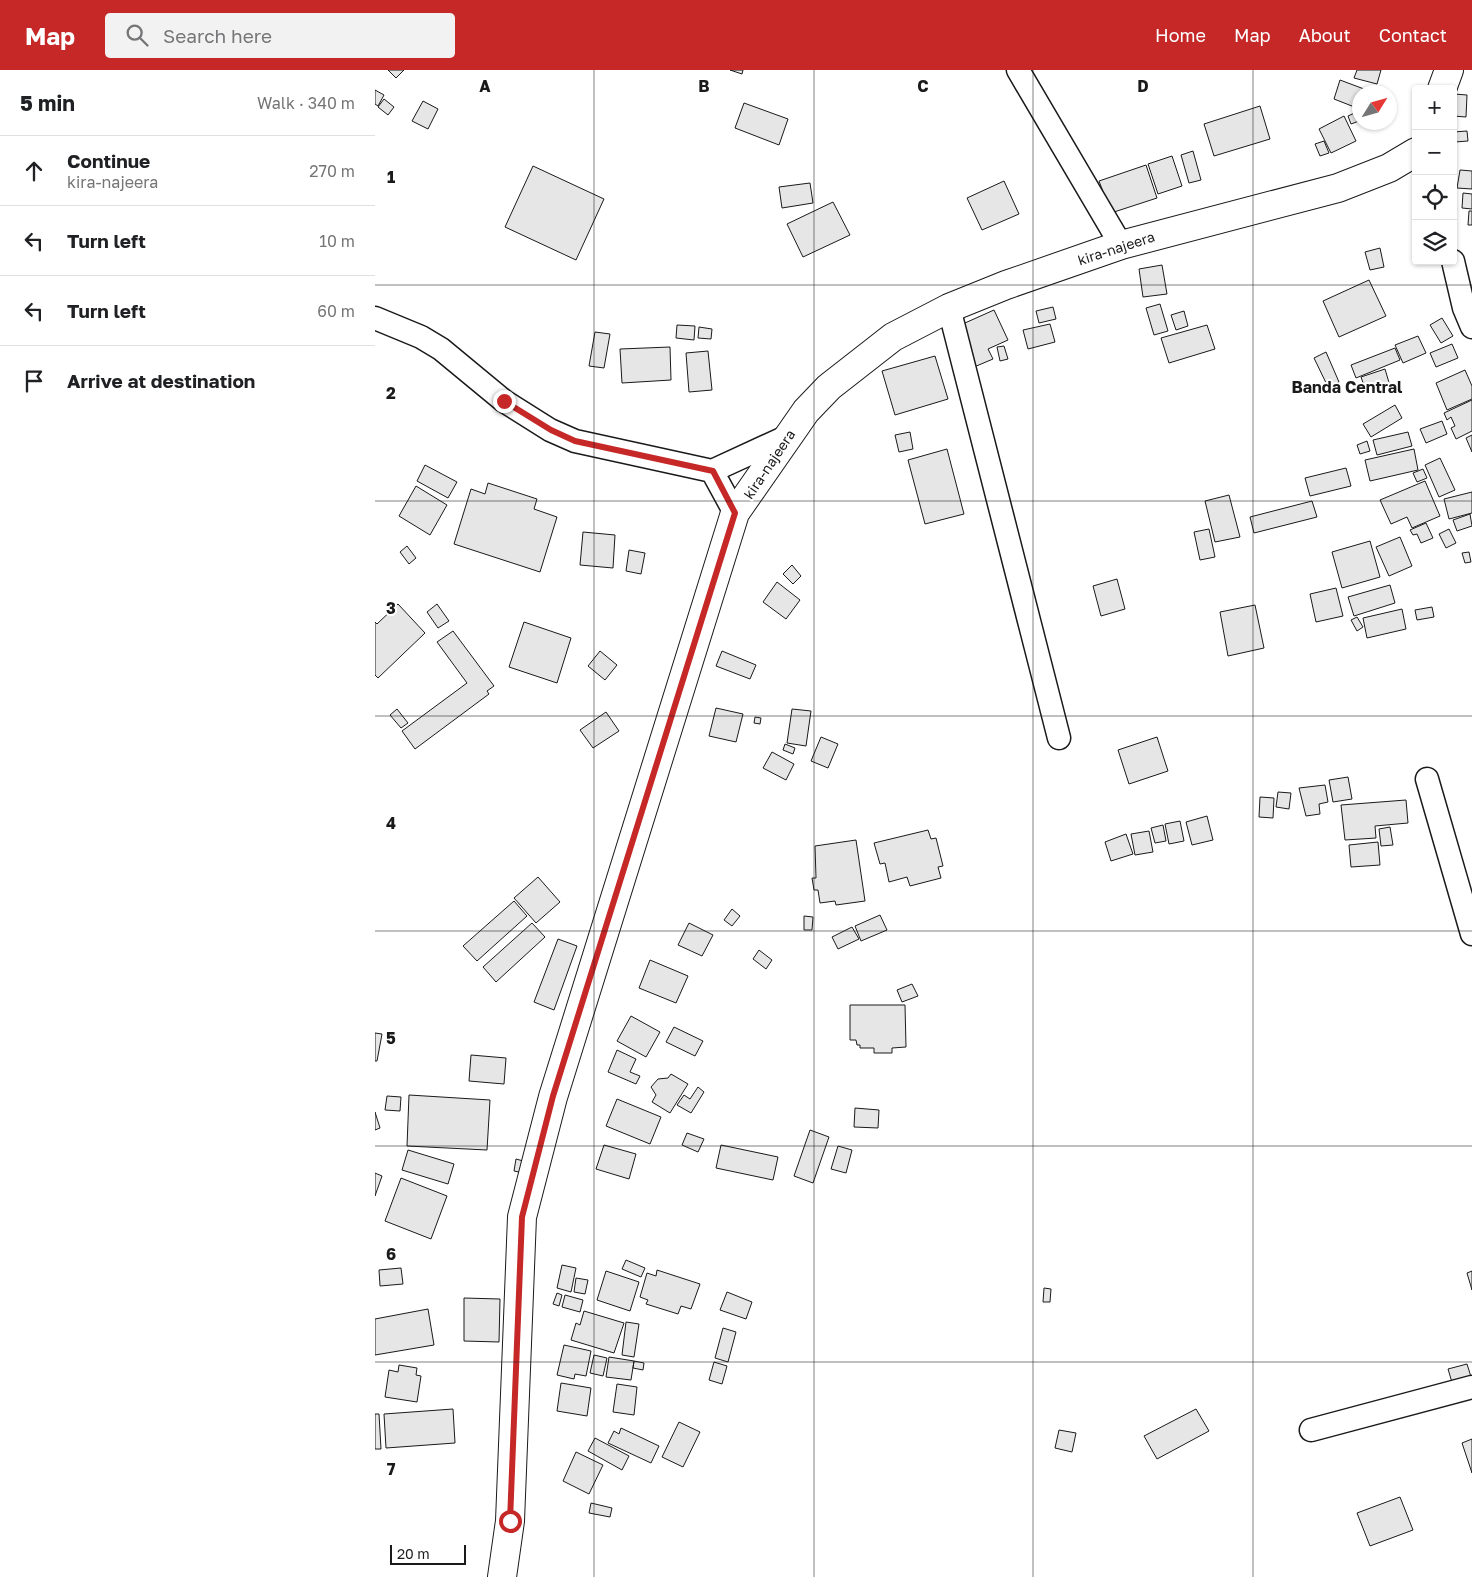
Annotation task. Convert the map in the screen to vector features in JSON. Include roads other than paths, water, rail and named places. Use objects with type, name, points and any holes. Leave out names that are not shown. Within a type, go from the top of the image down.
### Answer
[{"type":"street","points":[[1018,70],[1121,245]]},
{"type":"street","points":[[1444,85],[1449,70]]},
{"type":"street","name":"kira-najeera","points":[[502,1577],[510,1521],[522,1217],[553,1096],[735,513],[786,437],[806,412],[849,370],[893,337],[949,308],[1006,285],[1121,245],[1337,188],[1389,168],[1412,154]]},
{"type":"street","points":[[1454,265],[1464,308],[1472,327]]},
{"type":"street","points":[[949,308],[1059,738]]},
{"type":"street","points":[[375,318],[421,337],[441,349],[504,401],[551,430],[575,441],[713,471],[786,437]]},
{"type":"street","points":[[713,471],[735,513]]},
{"type":"street","points":[[1427,779],[1472,934]]},
{"type":"street","points":[[1311,1430],[1472,1387]]},
{"type":"district","name":"Banda Central","points":[[1347,387]]}]
